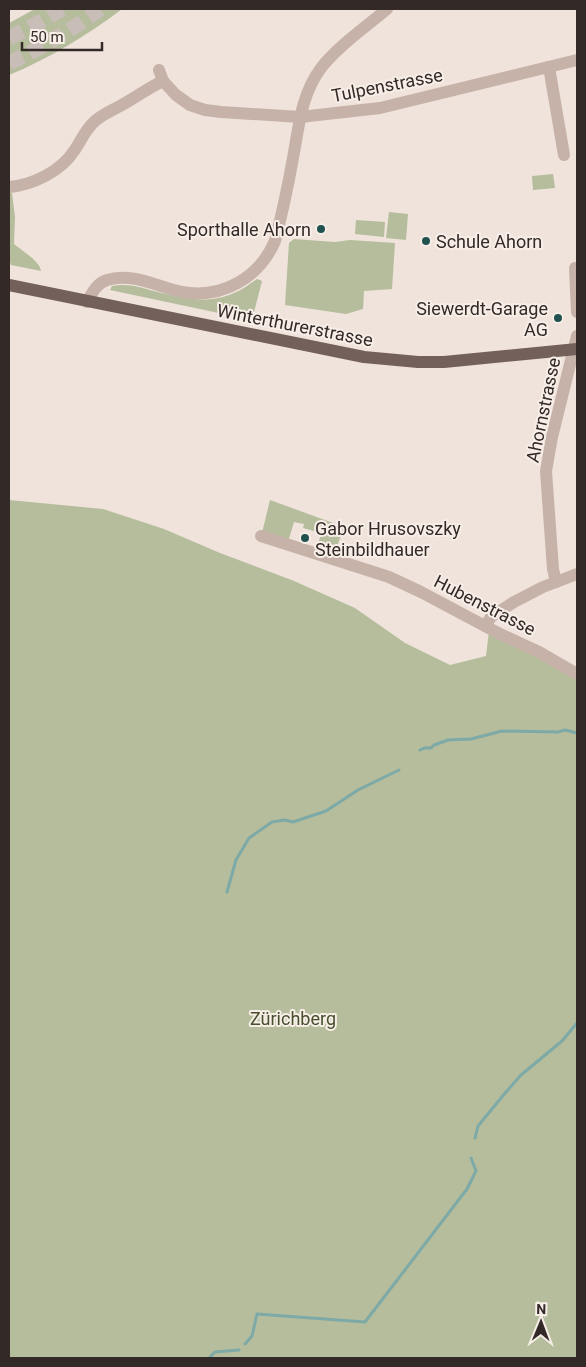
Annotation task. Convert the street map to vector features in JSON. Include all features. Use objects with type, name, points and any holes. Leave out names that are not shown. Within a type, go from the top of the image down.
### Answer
[{"type":"main road","name":"Winterthurerstrasse","points":[[9,285],[364,357],[387,360],[444,362],[575,349]]},
{"type":"street","points":[[87,302],[94,289],[100,283],[107,280],[136,279],[181,292],[206,293],[222,290],[254,272],[266,258],[275,241],[300,117],[312,82],[334,55],[387,9]]},
{"type":"street","name":"Tulpenstrasse","points":[[9,187],[28,183],[59,167],[69,158],[88,128],[97,119],[148,88],[161,75],[182,99],[190,105],[204,110],[300,117],[380,108],[577,60]]},
{"type":"street","points":[[549,67],[564,155]]},
{"type":"street","points":[[575,268],[577,312]]},
{"type":"street","name":"Ahornstrasse","points":[[556,582],[553,569],[546,471],[552,436],[577,336]]},
{"type":"street","name":"Hubenstrasse","points":[[261,536],[389,577],[539,652],[577,674]]},
{"type":"street","points":[[485,626],[491,617],[514,602],[577,574]]},
{"type":"green space","points":[[35,9],[122,9],[67,46],[9,75],[9,23]]},
{"type":"green space","points":[[553,174],[555,188],[533,190],[532,176]]},
{"type":"green space","points":[[9,193],[12,193],[15,217],[14,244],[34,260],[41,271],[11,265],[9,262]]},
{"type":"green space","points":[[389,212],[408,214],[406,240],[386,238]]},
{"type":"green space","points":[[356,220],[385,222],[384,237],[355,234]]},
{"type":"green space","points":[[294,239],[395,243],[392,289],[364,291],[363,309],[346,314],[285,305],[289,243]]},
{"type":"green space","points":[[257,279],[262,281],[252,320],[110,290],[112,286],[128,285],[184,298],[214,299],[243,289]]},
{"type":"green space","name":"Zürichberg","points":[[9,500],[103,509],[164,529],[294,581],[355,608],[405,643],[450,665],[486,656],[489,631],[577,677],[577,1358],[9,1358]]},
{"type":"green space","points":[[270,500],[344,527],[334,555],[317,550],[321,533],[303,528],[304,524],[294,522],[288,542],[262,533]]},
{"type":"waterway","points":[[420,750],[431,748],[448,740],[471,739],[502,731],[558,732],[565,730],[577,733]]},
{"type":"waterway","points":[[227,892],[236,860],[249,838],[272,822],[285,820],[293,822],[326,811],[358,790],[399,770]]},
{"type":"waterway","points":[[475,1138],[478,1126],[521,1075],[562,1041],[577,1023]]},
{"type":"waterway","points":[[245,1344],[252,1336],[257,1314],[365,1322],[467,1189],[476,1171],[471,1158]]},
{"type":"waterway","points":[[209,1358],[215,1352],[239,1350]]},
{"type":"tunnel","points":[[9,38],[62,9]]},
{"type":"tunnel","points":[[9,63],[56,38],[100,9]]},
{"type":"place","name":"Sporthalle Ahorn","points":[[321,229]]},
{"type":"place","name":"Schule Ahorn","points":[[426,241]]},
{"type":"place","name":"Siewerdt-Garage AG","points":[[558,318]]},
{"type":"place","name":"Gabor Hrusovszky Steinbildhauer","points":[[305,538]]}]
